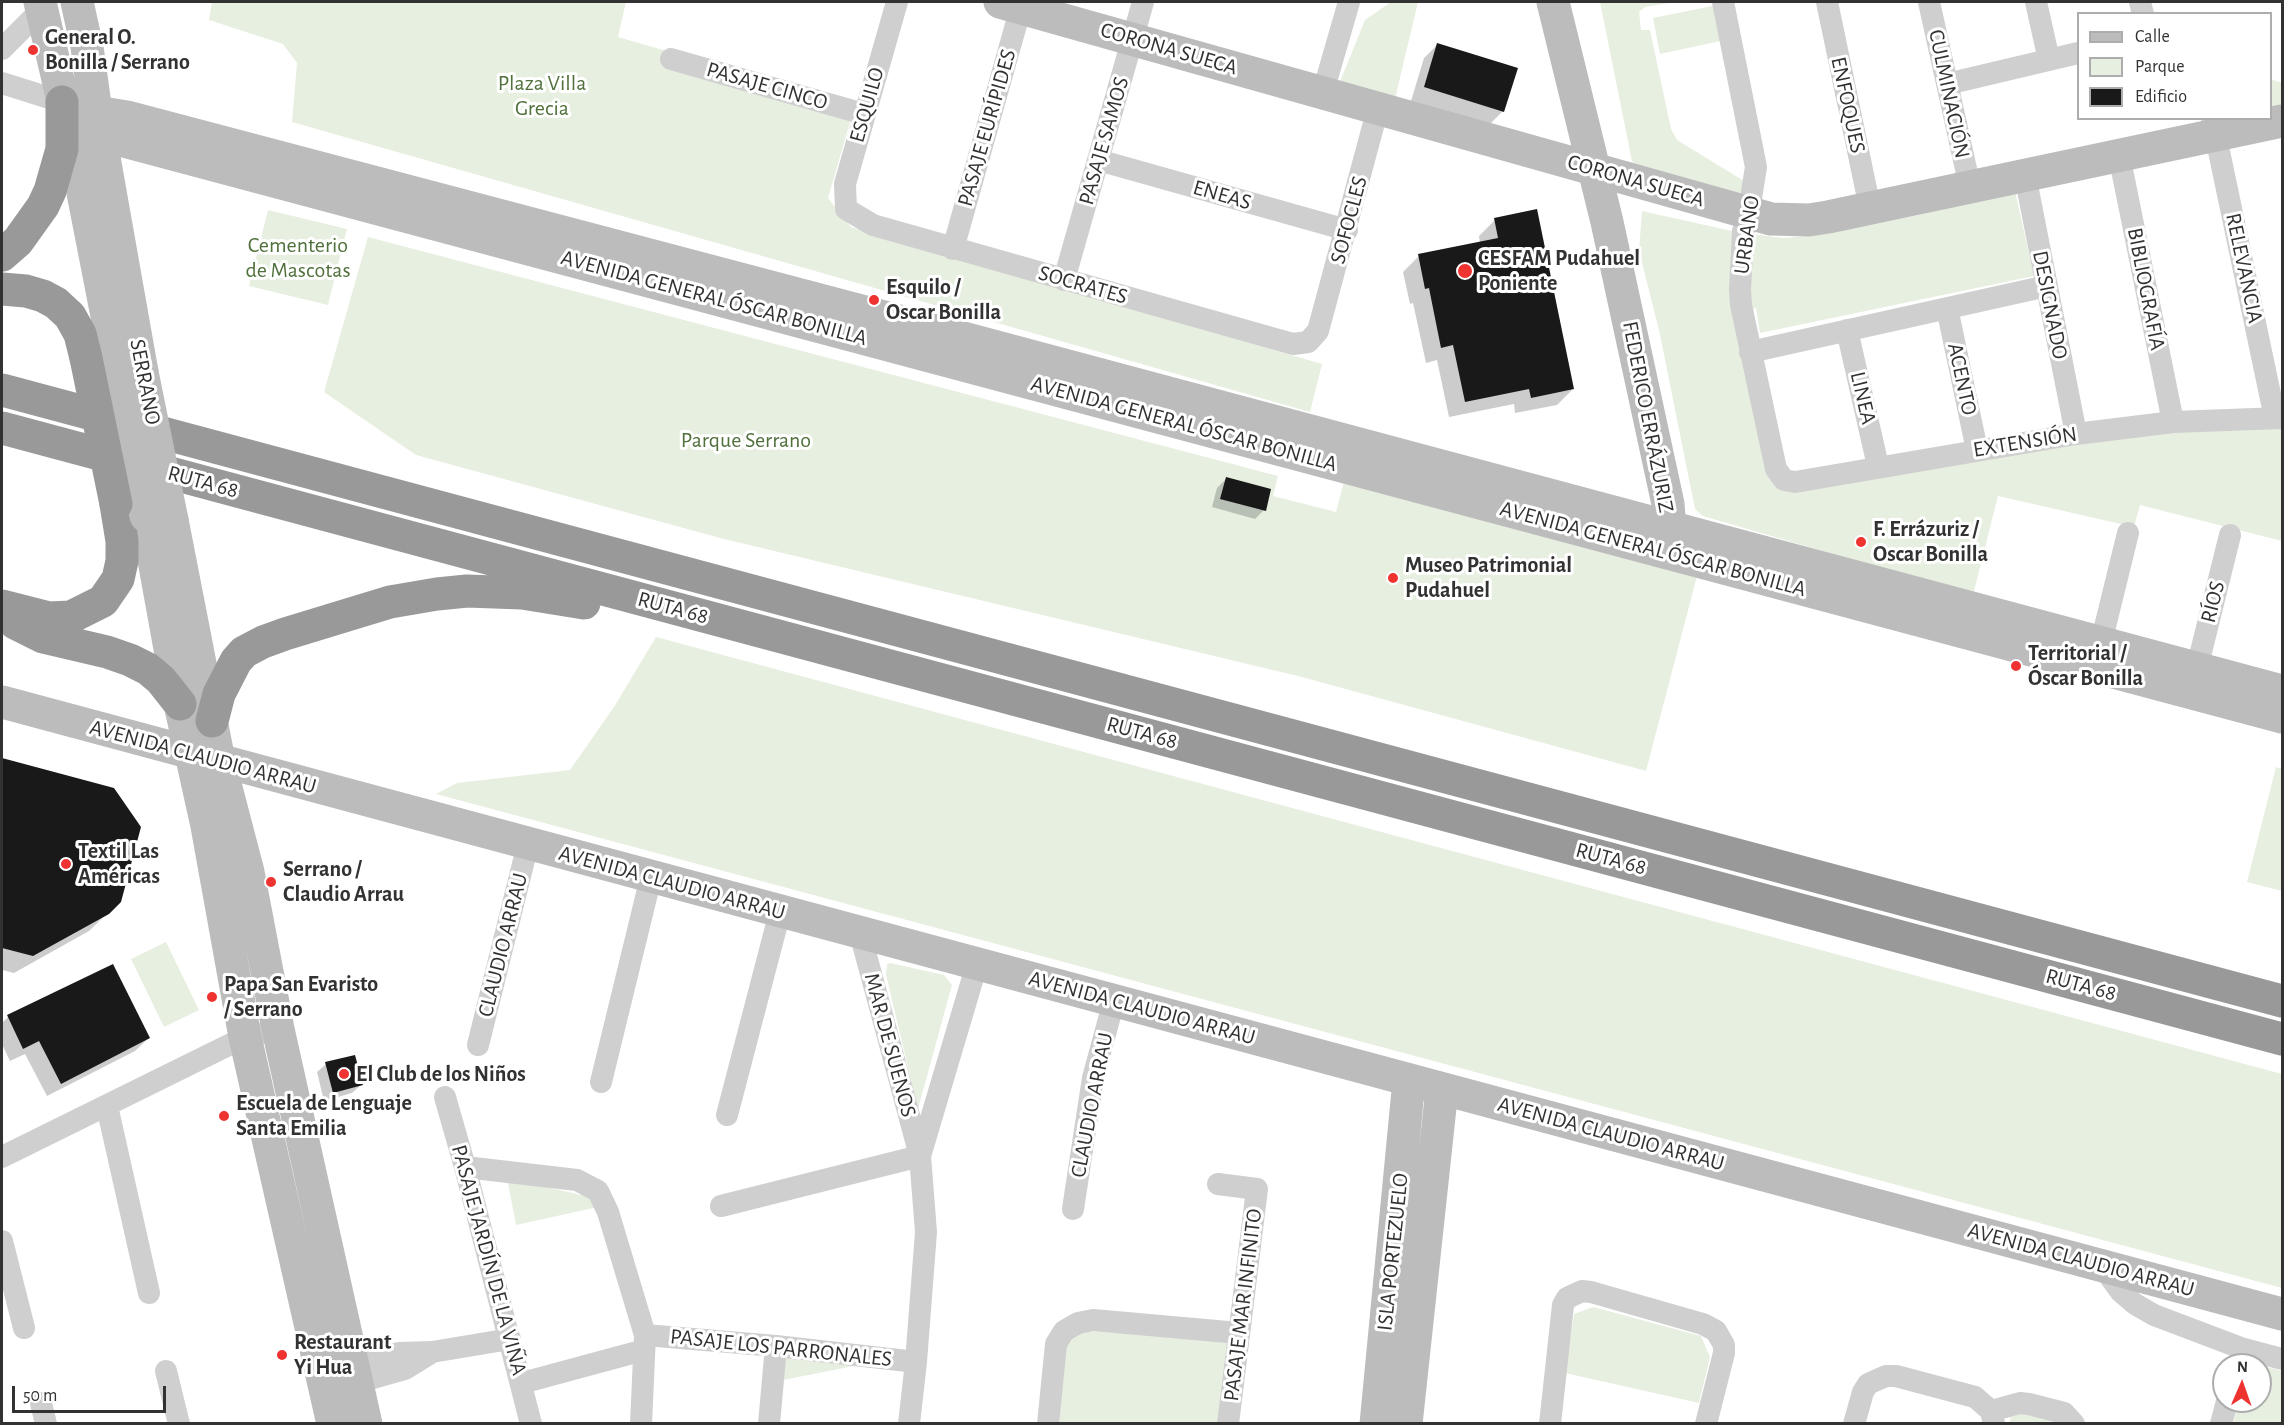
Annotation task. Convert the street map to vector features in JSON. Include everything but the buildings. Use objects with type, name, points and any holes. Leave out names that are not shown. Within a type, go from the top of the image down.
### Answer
[{"type":"highway","points":[[2,255],[18,241],[50,191],[62,149],[62,102]]},
{"type":"highway","points":[[2,289],[26,291],[56,303],[70,316],[80,334],[115,364],[145,513],[122,541],[122,561],[118,579],[103,601],[71,617],[50,618],[2,606]]},
{"type":"highway","name":"RUTA 68","points":[[2,390],[2283,1001]]},
{"type":"highway","name":"RUTA 68","points":[[2,428],[2283,1039]]},
{"type":"highway","points":[[212,721],[227,676],[244,652],[285,634],[370,608],[407,598],[437,594],[468,591],[522,593],[572,600],[667,623],[826,650]]},
{"type":"highway","points":[[2,613],[17,624],[43,637],[106,652],[148,669],[161,680],[180,704]]},
{"type":"street","name":"SERRANO","points":[[77,2],[87,47],[96,112],[115,364]]},
{"type":"street","name":"ESQUILO","points":[[846,209],[845,184],[897,2]]},
{"type":"street","name":"PASAJE SAMOS","points":[[1064,280],[1143,2]]},
{"type":"street","points":[[1323,92],[1349,2]]},
{"type":"street","name":"FEDERICO ERRÁZURIZ","points":[[1555,2],[1668,504],[1667,540]]},
{"type":"street","name":"URBANO","points":[[1723,2],[1756,167],[1751,198],[1753,215],[1743,231],[1740,290],[1750,352],[1776,469]]},
{"type":"street","name":"ENFOQUES","points":[[1827,2],[1870,208]]},
{"type":"street","name":"CULMINACIÓN","points":[[1929,2],[1970,187]]},
{"type":"street","points":[[2036,2],[2049,60]]},
{"type":"street","name":"CORONA SUECA","points":[[1010,4],[1771,219],[1809,220],[2119,154],[2214,126],[2283,121]]},
{"type":"street","name":"PASAJE EURÍPIDES","points":[[953,249],[1010,4]]},
{"type":"street","name":"SERRANO","points":[[2,49],[40,6]]},
{"type":"street","name":"SERRANO","points":[[40,6],[76,157],[180,704],[205,757]]},
{"type":"street","points":[[1947,84],[2077,53]]},
{"type":"street","name":"PASAJE CINCO","points":[[670,59],[864,114]]},
{"type":"street","points":[[2,83],[96,112]]},
{"type":"street","name":"SOFOCLES","points":[[1318,331],[1378,108]]},
{"type":"street","name":"AVENIDA GENERAL ÓSCAR BONILLA","points":[[96,112],[124,141],[1667,540],[2101,643],[2283,692]]},
{"type":"street","name":"RELEVANCIA","points":[[2214,126],[2279,418]]},
{"type":"street","name":"BIBLIOGRAFÍA","points":[[2119,154],[2173,423]]},
{"type":"street","name":"ENEAS","points":[[1098,160],[1347,230]]},
{"type":"street","name":"DESIGNADO","points":[[2025,175],[2076,434]]},
{"type":"street","name":"SOCRATES","points":[[846,209],[873,225],[1293,344],[1308,342],[1318,331]]},
{"type":"street","points":[[1750,352],[2047,286]]},
{"type":"street","name":"ACENTO","points":[[1947,308],[1977,450]]},
{"type":"street","name":"LINEA","points":[[1847,330],[1878,466]]},
{"type":"street","name":"EXTENSIÓN","points":[[1776,469],[1784,480],[1795,482],[2076,434],[2173,423],[2279,418]]},
{"type":"street","name":"SERRANO","points":[[145,513],[212,721],[205,757]]},
{"type":"street","points":[[2101,643],[2128,533]]},
{"type":"street","name":"RÍOS","points":[[2196,669],[2230,535]]},
{"type":"street","name":"AVENIDA GENERAL ÓSCAR BONILLA","points":[[1667,540],[2283,717]]},
{"type":"street","name":"AVENIDA CLAUDIO ARRAU","points":[[2,702],[2283,1314]]},
{"type":"street","points":[[205,757],[248,872],[278,1029],[366,1424]]},
{"type":"street","points":[[205,757],[212,849],[245,1037],[333,1424]]},
{"type":"street","name":"CLAUDIO ARRAU","points":[[478,1046],[528,844]]},
{"type":"street","points":[[601,1082],[651,877]]},
{"type":"street","points":[[727,1115],[780,912]]},
{"type":"street","name":"MAR DE SUENOS","points":[[860,933],[920,1156],[926,1232],[909,1424]]},
{"type":"street","name":"MAR DE SUENOS","points":[[920,1156],[977,964]]},
{"type":"street","name":"CLAUDIO ARRAU","points":[[1073,1209],[1093,1078],[1114,1001]]},
{"type":"street","points":[[2,1157],[245,1037],[278,1029]]},
{"type":"street","name":"ISLA PORTEZUELO","points":[[1376,1424],[1409,1080]]},
{"type":"street","name":"ISLA PORTEZUELO","points":[[1406,1424],[1442,1089]]},
{"type":"street","name":"PASAJE JARDÍN DE LA VIÑA","points":[[445,1097],[531,1424]]},
{"type":"street","points":[[106,1106],[149,1293]]},
{"type":"street","points":[[721,1206],[920,1156]]},
{"type":"street","points":[[465,1167],[577,1180],[598,1191],[608,1212],[644,1343],[641,1424]]},
{"type":"street","name":"PASAJE MAR INFINITO","points":[[1218,1184],[1257,1189],[1228,1424]]},
{"type":"street","points":[[2,1241],[24,1328]]},
{"type":"street","points":[[2102,1266],[2121,1292],[2134,1305],[2230,1353]]},
{"type":"street","points":[[1550,1424],[1563,1305],[1574,1293],[1591,1292],[1703,1324],[1716,1331],[1724,1345],[1724,1353],[1706,1424]]},
{"type":"street","points":[[1048,1424],[1056,1344],[1064,1331],[1077,1323],[1093,1320],[1239,1333]]},
{"type":"street","points":[[326,1390],[355,1373],[405,1369],[432,1352],[510,1339]]},
{"type":"street","name":"PASAJE LOS PARRONALES","points":[[522,1383],[644,1343],[776,1346],[916,1362]]},
{"type":"street","points":[[769,1424],[776,1346]]},
{"type":"street","points":[[166,1371],[179,1424]]},
{"type":"street","points":[[1854,1424],[1863,1392],[1868,1384],[1886,1376],[1896,1376],[1975,1397],[1992,1417],[2020,1403],[2064,1413],[2074,1424]]},
{"type":"green space","name":"Plaza Villa Grecia","points":[[212,2],[626,2],[618,37],[855,105],[828,198],[851,227],[1322,364],[1310,412],[292,122],[297,63],[283,44],[209,20]]},
{"type":"green space","points":[[1391,2],[1418,2],[1394,103],[1339,84],[1365,20]]},
{"type":"green space","points":[[1600,2],[1675,2],[1645,7],[1639,12],[1641,30],[1650,30],[1671,129],[1677,140],[1749,184],[1745,195],[1639,171],[1632,161]]},
{"type":"green space","points":[[1717,5],[1725,40],[1660,54],[1653,18]]},
{"type":"green space","points":[[2272,80],[2282,83],[2282,107],[2272,110]]},
{"type":"green space","points":[[2015,191],[2034,276],[1760,333],[1756,308],[1735,312],[1775,487],[1796,492],[1987,458],[2178,430],[2282,425],[2282,541],[2140,505],[2134,527],[1998,496],[1973,595],[1703,516],[1695,509],[1659,330],[1639,251],[1642,211],[1732,231],[1782,238],[1807,236],[1914,216]]},
{"type":"green space","name":"Cementerio de Mascotas","points":[[268,210],[347,229],[328,305],[249,286]]},
{"type":"green space","name":"Parque Serrano","points":[[368,237],[1278,476],[1273,496],[1336,512],[1344,482],[1697,576],[1646,771],[1298,676],[724,539],[416,455],[324,392]]},
{"type":"green space","points":[[656,637],[2282,1074],[2282,1288],[436,794],[457,783],[570,770],[614,707]]},
{"type":"green space","points":[[2276,767],[2282,769],[2282,891],[2247,882]]},
{"type":"green space","points":[[166,942],[199,1010],[164,1027],[131,959]]},
{"type":"green space","points":[[887,964],[944,975],[952,985],[918,1109],[886,975]]},
{"type":"green space","points":[[507,1178],[616,1203],[516,1225]]},
{"type":"green space","points":[[1593,1307],[1701,1336],[1710,1357],[1699,1403],[1565,1373],[1574,1314]]},
{"type":"green space","points":[[1064,1331],[1239,1333],[1228,1423],[1048,1424]]},
{"type":"green space","points":[[776,1346],[889,1359],[773,1382]]},
{"type":"green space","points":[[2272,1368],[2282,1371],[2282,1423],[2233,1423],[2236,1413],[2272,1413]]},
{"type":"green space","points":[[2024,1413],[2061,1424],[2009,1424],[2011,1417]]},
{"type":"place","name":"General O. Bonilla / Serrano","points":[[33,50]]},
{"type":"place","name":"CESFAM Pudahuel Poniente","points":[[1465,271]]},
{"type":"place","name":"Esquilo / Oscar Bonilla","points":[[874,300]]},
{"type":"place","name":"F. Errázuriz / Oscar Bonilla","points":[[1861,542]]},
{"type":"place","name":"Museo Patrimonial Pudahuel","points":[[1393,578]]},
{"type":"place","name":"Territorial / Óscar Bonilla","points":[[2016,666]]},
{"type":"place","name":"Textil Las Américas","points":[[66,864]]},
{"type":"place","name":"Serrano / Claudio Arrau","points":[[271,882]]},
{"type":"place","name":"Papa San Evaristo / Serrano","points":[[212,997]]},
{"type":"place","name":"El Club de los Niños","points":[[344,1074]]},
{"type":"place","name":"Escuela de Lenguaje Santa Emilia","points":[[224,1116]]},
{"type":"place","name":"Restaurant Yi Hua","points":[[282,1355]]}]
